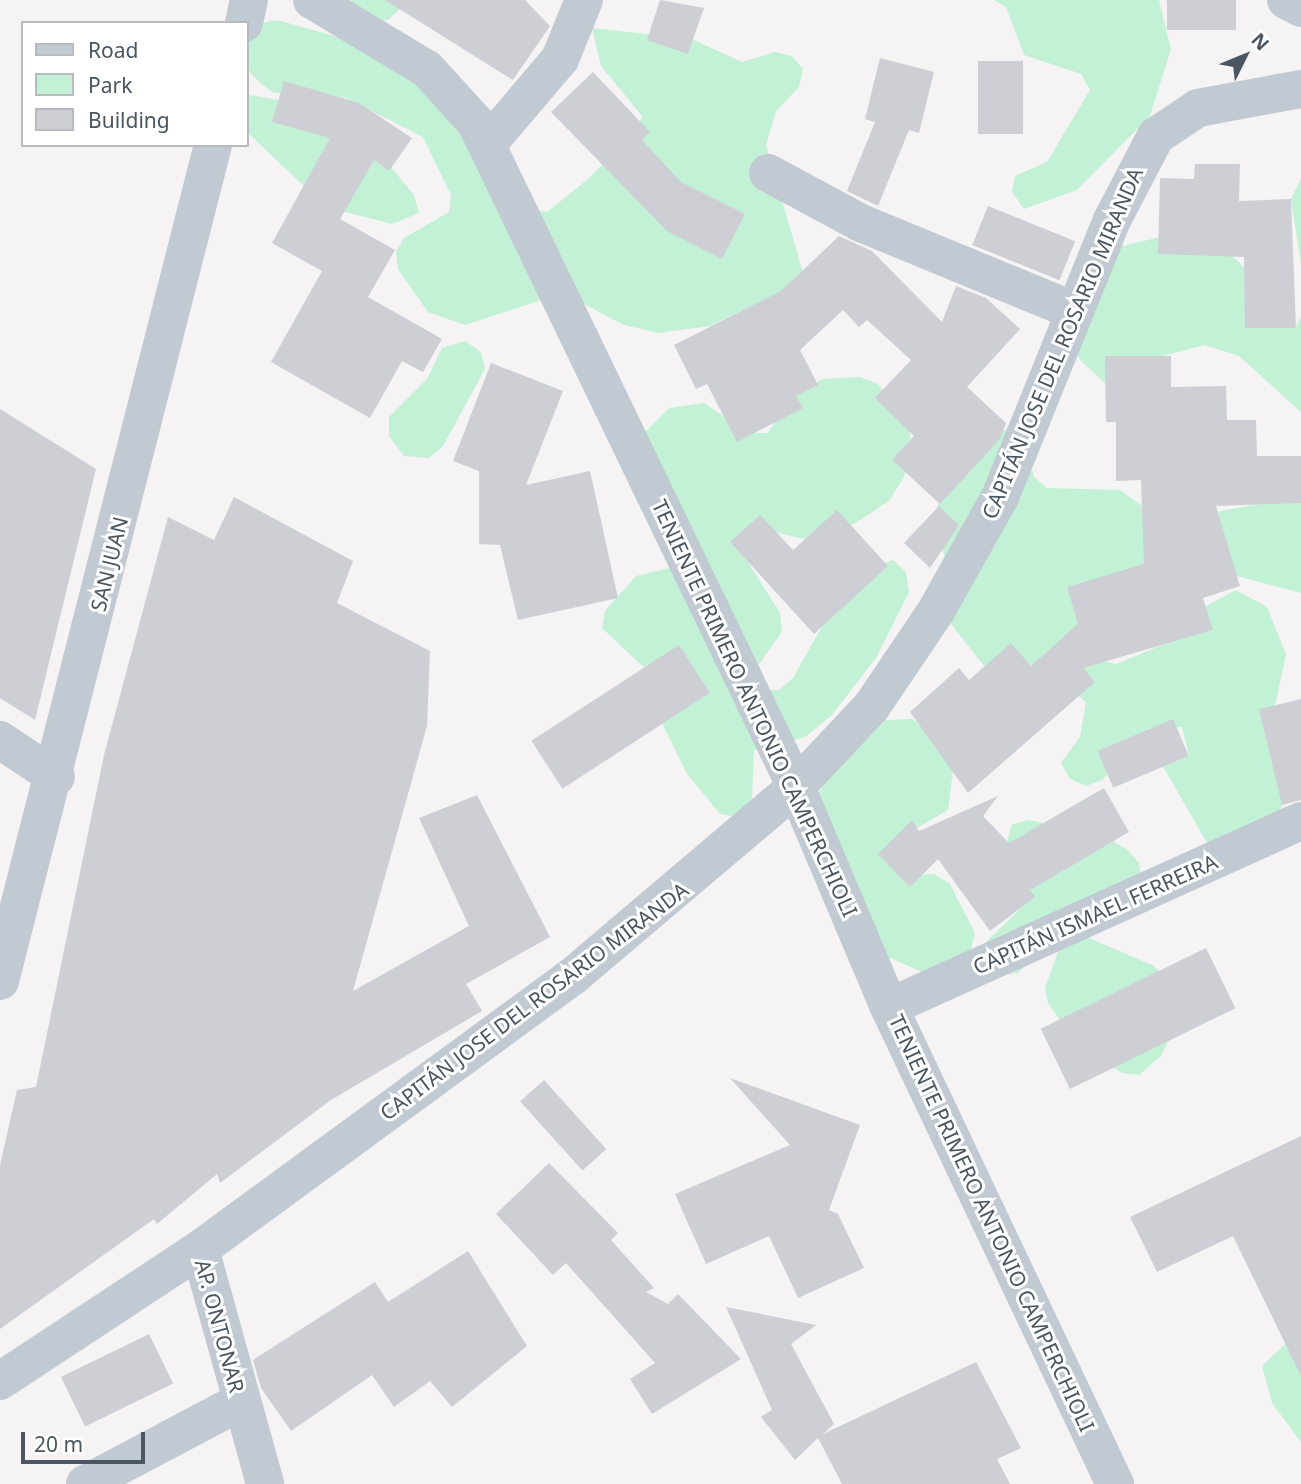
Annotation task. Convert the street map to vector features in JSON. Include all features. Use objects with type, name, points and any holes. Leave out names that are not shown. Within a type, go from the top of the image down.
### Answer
[{"type":"street","points":[[244,21],[249,0]]},
{"type":"street","name":"TENIENTE PRIMERO ANTONIO CAMPERCHIOLI","points":[[312,0],[428,69],[476,123],[796,787],[890,1007],[1115,1484]]},
{"type":"street","points":[[487,145],[559,59],[584,0]]},
{"type":"street","points":[[1286,0],[1301,8]]},
{"type":"street","name":"CAPITÁN JOSE DEL ROSARIO MIRANDA","points":[[0,1381],[200,1249],[573,976],[796,787],[872,706],[936,611],[1000,497],[1135,168],[1156,136],[1198,108],[1301,89]]},
{"type":"street","name":"SAN JUAN","points":[[0,981],[57,777],[213,147]]},
{"type":"street","points":[[768,173],[861,223],[1075,311]]},
{"type":"street","points":[[0,740],[57,777]]},
{"type":"street","name":"CAPITÁN ISMAEL FERREIRA","points":[[890,1007],[1301,821]]},
{"type":"street","name":"AP. ONTONAR","points":[[200,1249],[240,1402],[265,1484]]},
{"type":"street","points":[[85,1484],[240,1402]]},
{"type":"green space","points":[[341,0],[409,0],[388,20],[371,21]]},
{"type":"green space","points":[[994,0],[1159,0],[1171,49],[1150,116],[1077,190],[1024,209],[1012,192],[1015,176],[1047,162],[1090,90],[1081,74],[1024,55],[1006,7]]},
{"type":"green space","points":[[277,20],[356,42],[403,65],[531,208],[547,212],[588,179],[636,132],[642,116],[601,66],[592,28],[692,39],[742,62],[775,52],[792,56],[803,69],[799,87],[776,111],[766,145],[803,273],[780,315],[743,310],[710,326],[658,333],[624,325],[563,293],[465,325],[428,312],[398,269],[396,252],[404,238],[449,212],[451,195],[423,137],[346,98],[274,93],[248,70],[248,26]]},
{"type":"green space","points":[[249,95],[284,101],[391,167],[414,195],[419,213],[392,224],[326,207],[248,133]]},
{"type":"green space","points":[[1301,179],[1301,265],[1291,199]]},
{"type":"green space","points":[[1178,233],[1228,251],[1254,278],[1280,324],[1296,328],[1301,316],[1301,412],[1239,356],[1204,345],[1163,356],[1108,386],[1081,361],[1073,346],[1113,248]]},
{"type":"green space","points":[[465,341],[481,352],[485,369],[443,446],[429,458],[404,456],[389,436],[389,417],[427,379],[442,348]]},
{"type":"green space","points":[[860,377],[878,384],[906,420],[911,438],[904,477],[889,501],[831,539],[815,542],[767,530],[741,551],[780,613],[782,632],[752,674],[761,690],[779,690],[793,678],[837,600],[876,566],[893,560],[906,572],[909,592],[876,658],[832,715],[805,737],[754,750],[752,802],[737,817],[720,814],[687,774],[663,725],[666,688],[602,628],[605,611],[636,576],[670,568],[644,433],[669,408],[704,403],[748,433],[767,433],[796,396],[822,379]]},
{"type":"green space","points":[[1011,427],[1024,442],[1034,477],[1047,488],[1120,490],[1149,511],[1155,547],[1099,660],[1116,664],[1167,643],[1206,606],[1236,590],[1267,607],[1286,654],[1275,706],[1286,788],[1276,828],[1219,854],[1206,841],[1161,763],[1172,753],[1189,756],[1182,727],[1149,728],[1102,780],[1086,786],[1070,779],[1061,763],[1080,737],[1086,702],[1048,670],[985,667],[951,624],[944,554],[931,521],[941,499],[995,435]]},
{"type":"green space","points":[[1301,497],[1301,593],[1229,574],[1206,521],[1220,511]]},
{"type":"green space","points":[[912,719],[955,755],[948,810],[910,832],[915,875],[934,874],[950,884],[975,933],[971,950],[927,974],[881,954],[814,802],[859,721]]},
{"type":"green space","points":[[1027,820],[1097,832],[1128,850],[1139,863],[1144,895],[1045,948],[1018,973],[984,977],[984,944],[1020,909],[1007,844],[1011,825]]},
{"type":"green space","points":[[1089,938],[1154,966],[1169,982],[1173,1031],[1161,1056],[1139,1075],[1122,1073],[1075,1041],[1048,1003],[1045,988],[1062,941]]},
{"type":"green space","points":[[1301,1329],[1301,1442],[1272,1403],[1262,1366]]},
{"type":"building","points":[[385,0],[525,0],[550,26],[513,80]]},
{"type":"building","points":[[660,0],[704,8],[688,54],[647,40]]},
{"type":"building","points":[[1167,0],[1236,0],[1236,30],[1167,30]]},
{"type":"building","points":[[880,58],[934,72],[919,133],[909,130],[878,206],[847,191],[875,122],[865,119]]},
{"type":"building","points":[[978,61],[1023,61],[1023,134],[978,134]]},
{"type":"building","points":[[593,72],[650,132],[642,140],[681,182],[745,214],[722,259],[667,231],[551,112]]},
{"type":"building","points":[[284,81],[359,103],[412,138],[389,171],[374,160],[340,219],[395,250],[368,297],[442,339],[423,372],[402,361],[370,418],[271,362],[322,271],[272,243],[330,138],[272,122]]},
{"type":"building","points":[[1195,164],[1240,164],[1239,201],[1291,199],[1296,328],[1245,328],[1244,257],[1158,254],[1160,178],[1194,179]]},
{"type":"building","points":[[988,206],[1075,241],[1059,280],[972,245]]},
{"type":"building","points":[[839,236],[872,251],[942,322],[956,286],[986,298],[1020,329],[967,387],[1006,423],[1000,439],[940,504],[892,460],[914,436],[875,398],[911,360],[867,320],[859,327],[843,310],[800,350],[818,385],[796,396],[803,408],[737,442],[707,384],[696,389],[674,345],[781,291]]},
{"type":"building","points":[[1105,356],[1171,356],[1171,387],[1226,386],[1227,420],[1256,420],[1257,456],[1301,456],[1301,503],[1216,506],[1240,586],[1203,598],[1213,630],[1083,668],[1095,682],[968,793],[910,712],[959,668],[969,680],[1011,643],[1031,666],[1078,624],[1067,587],[1144,564],[1141,480],[1116,481],[1116,422],[1106,422]]},
{"type":"building","points":[[491,363],[563,391],[526,485],[590,471],[618,598],[518,620],[500,545],[479,544],[479,471],[453,461]]},
{"type":"building","points":[[0,409],[96,469],[35,720],[0,698]]},
{"type":"building","points":[[234,497],[353,561],[337,603],[430,651],[427,726],[353,991],[469,926],[419,818],[477,795],[550,937],[466,984],[482,1011],[331,1100],[220,1183],[217,1174],[157,1224],[154,1219],[0,1329],[0,1165],[17,1090],[36,1087],[104,755],[168,517],[214,540]]},
{"type":"building","points":[[939,506],[959,525],[930,568],[904,543]]},
{"type":"building","points":[[837,510],[888,566],[814,634],[730,542],[760,515],[793,550]]},
{"type":"building","points":[[679,645],[710,693],[562,789],[531,741]]},
{"type":"building","points":[[1301,699],[1301,800],[1282,805],[1259,709]]},
{"type":"building","points":[[1173,719],[1189,756],[1113,788],[1098,751]]},
{"type":"building","points":[[1104,788],[1129,832],[1030,890],[1035,897],[990,931],[938,859],[910,887],[878,854],[912,820],[919,831],[998,796],[983,816],[1009,843]]},
{"type":"building","points":[[1206,948],[1235,1008],[1070,1089],[1041,1029]]},
{"type":"building","points":[[730,1078],[860,1125],[829,1210],[838,1214],[864,1268],[798,1298],[769,1236],[706,1264],[675,1194],[790,1145]]},
{"type":"building","points":[[544,1080],[606,1149],[582,1171],[520,1101]]},
{"type":"building","points":[[1301,1136],[1301,1376],[1233,1236],[1157,1272],[1130,1217]]},
{"type":"building","points":[[549,1163],[618,1233],[611,1240],[654,1288],[646,1292],[668,1304],[678,1294],[741,1359],[652,1414],[630,1379],[655,1363],[566,1263],[553,1275],[496,1214]]},
{"type":"building","points":[[468,1251],[527,1346],[452,1407],[430,1381],[394,1407],[372,1375],[291,1431],[261,1388],[253,1360],[375,1282],[388,1302]]},
{"type":"building","points":[[726,1307],[816,1325],[791,1344],[834,1424],[823,1434],[976,1362],[1021,1448],[997,1459],[1010,1484],[842,1484],[818,1438],[795,1460],[761,1417],[772,1410]]},
{"type":"building","points":[[149,1334],[173,1383],[85,1426],[61,1377]]}]
